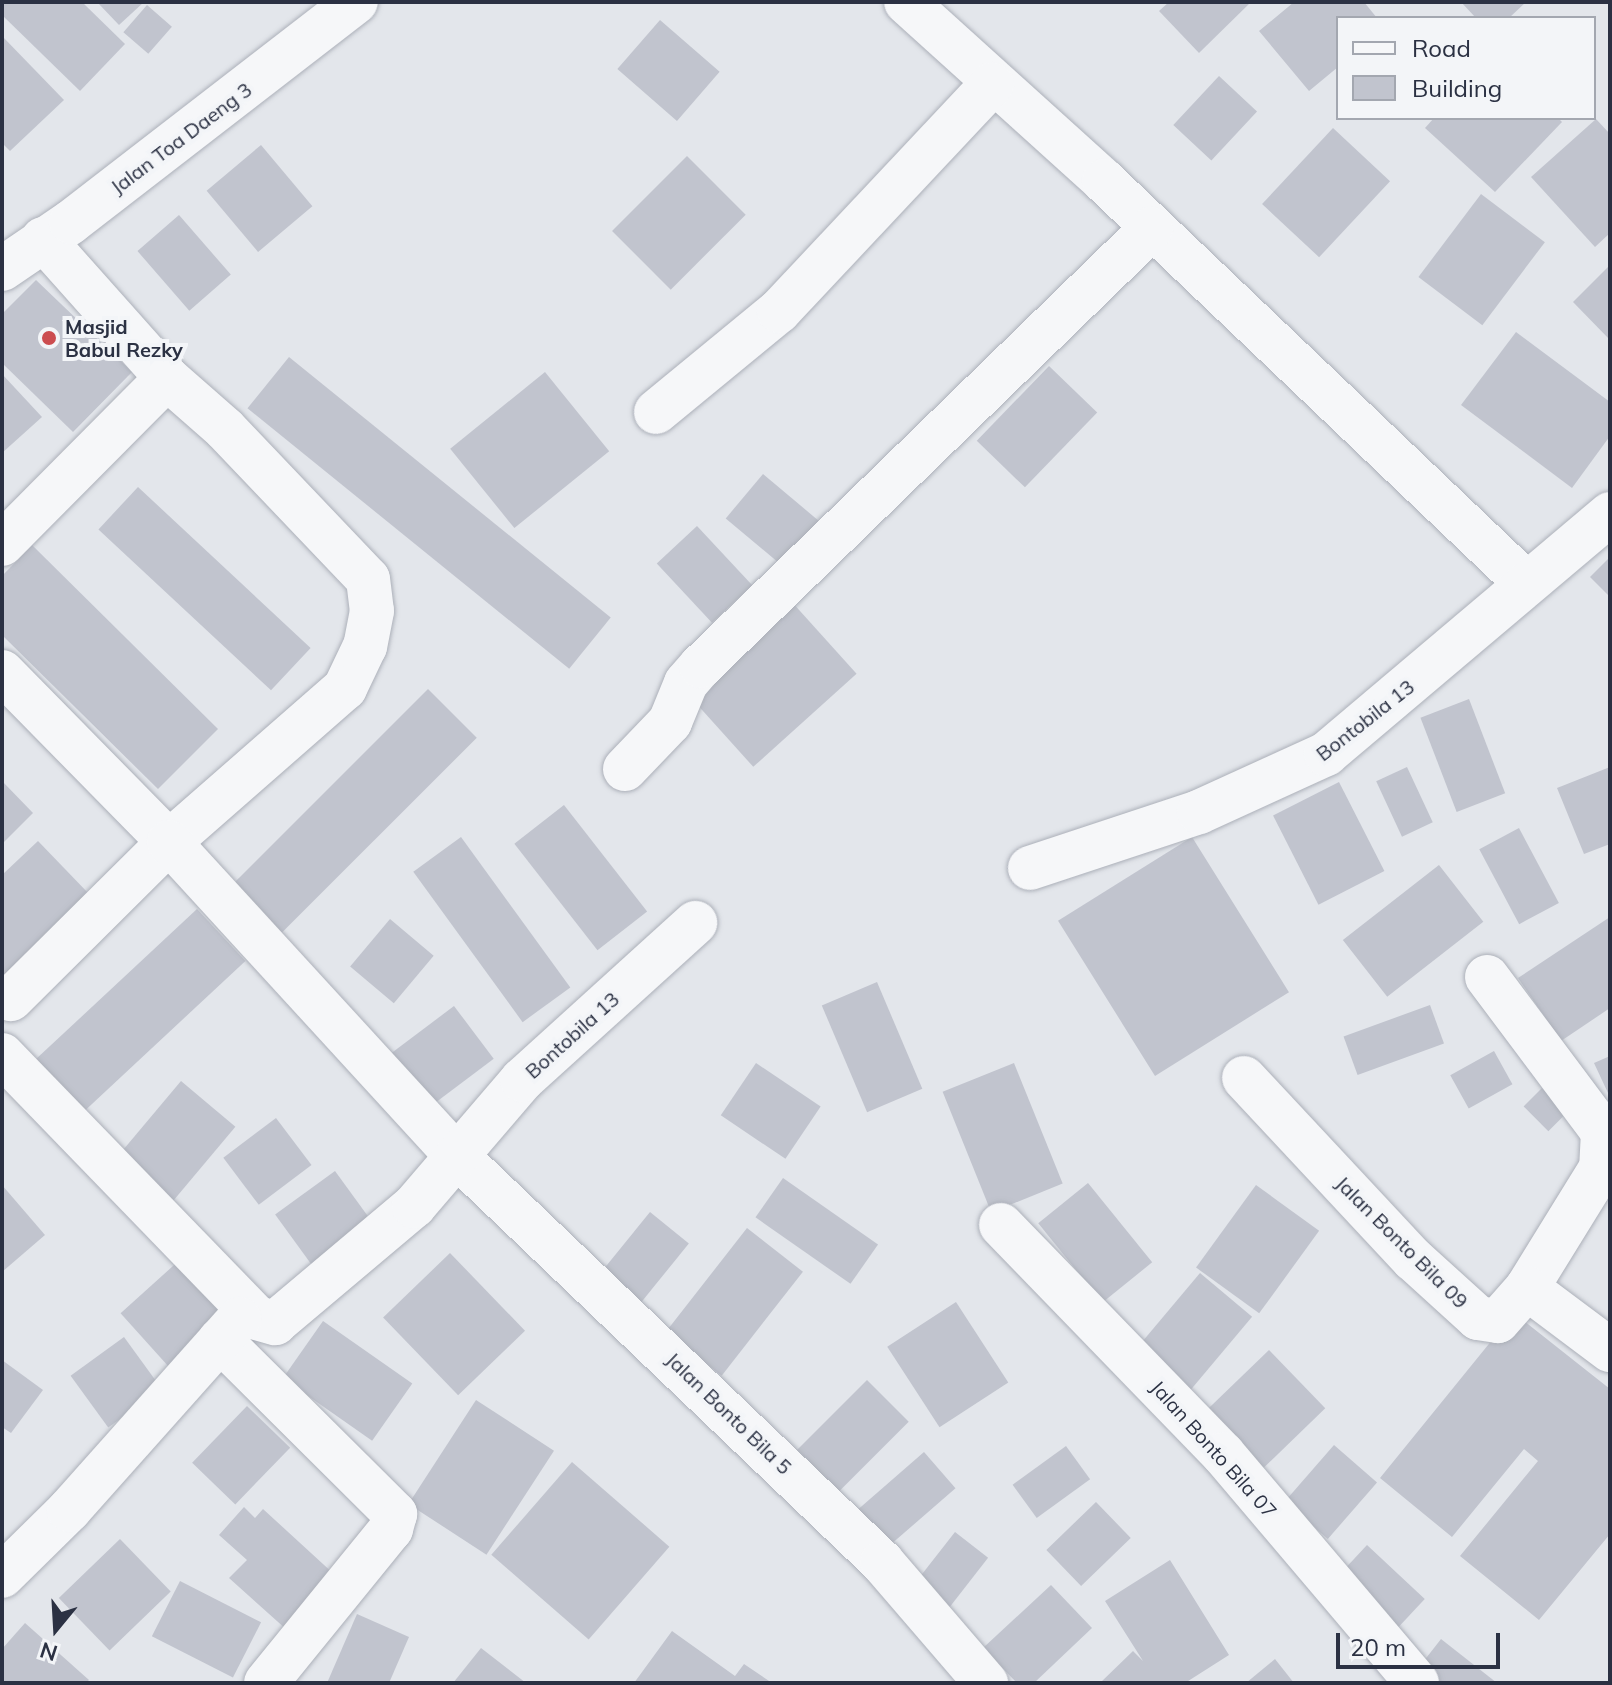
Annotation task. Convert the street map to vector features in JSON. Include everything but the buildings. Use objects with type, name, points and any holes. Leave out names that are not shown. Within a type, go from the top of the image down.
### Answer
[{"type":"street","name":"Jalan Toa Daeng 3","points":[[2,269],[356,2]]},
{"type":"street","points":[[906,2],[1527,584]]},
{"type":"street","points":[[656,412],[779,311],[992,84]]},
{"type":"street","points":[[625,769],[670,722],[686,683],[701,666],[794,581],[957,414],[1151,229]]},
{"type":"street","points":[[11,999],[169,842],[345,688],[365,646],[372,611],[368,579],[225,429],[167,378],[43,239]]},
{"type":"street","points":[[2,544],[167,378]]},
{"type":"street","name":"Bontobila 13","points":[[1030,868],[1199,812],[1326,754],[1610,514]]},
{"type":"street","name":"Jalan Bonto Bila 5","points":[[6,683],[169,842],[457,1156],[871,1551],[986,1683]]},
{"type":"street","name":"Bontobila 13","points":[[248,1308],[257,1318],[278,1322],[414,1206],[522,1080],[695,923]]},
{"type":"street","points":[[1487,977],[1603,1132],[1601,1168],[1527,1288],[1610,1350]]},
{"type":"street","points":[[2,1055],[248,1308],[69,1510],[2,1576]]},
{"type":"street","name":"Jalan Bonto Bila 09","points":[[1244,1078],[1413,1259],[1478,1318],[1498,1321],[1527,1288]]},
{"type":"street","name":"Jalan Bonto Bila 07","points":[[1001,1225],[1223,1454],[1417,1683]]},
{"type":"street","points":[[220,1340],[395,1514],[391,1529],[266,1683]]},
{"type":"place","name":"Masjid Babul Rezky","points":[[49,338]]}]
